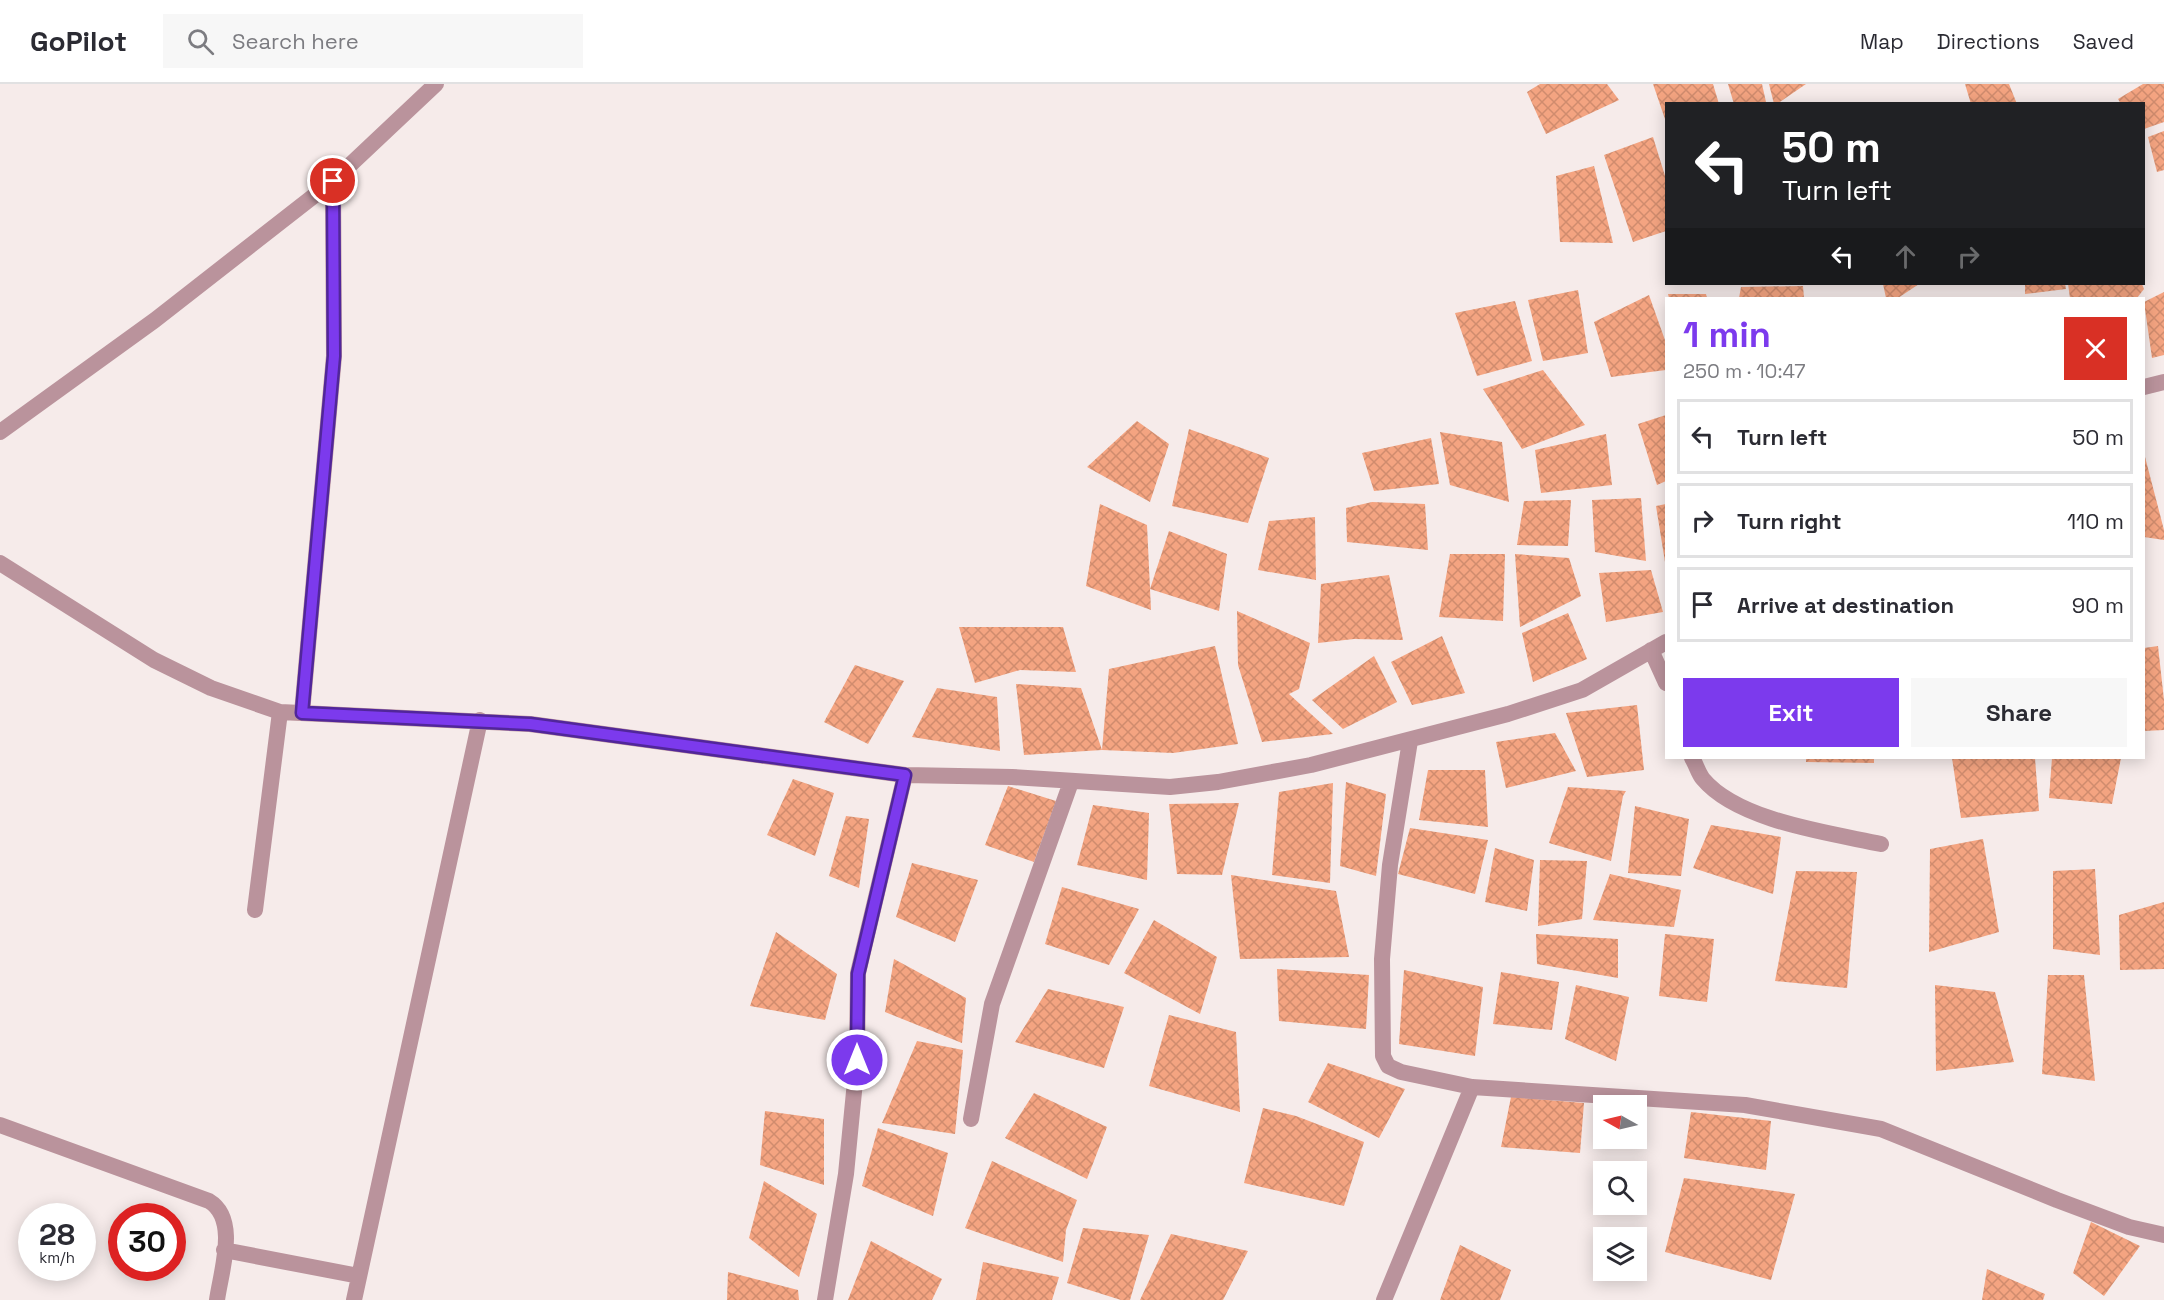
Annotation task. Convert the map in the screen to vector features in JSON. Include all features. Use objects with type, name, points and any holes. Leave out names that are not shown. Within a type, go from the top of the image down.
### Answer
[{"type":"street","points":[[0,432],[155,320],[333,181],[436,84]]},
{"type":"street","points":[[302,713],[334,356],[333,181]]},
{"type":"street","points":[[2145,387],[2164,382]]},
{"type":"street","points":[[0,563],[154,660],[211,688],[280,712],[530,724],[905,775],[1012,777],[1170,787],[1218,782],[1311,765],[1509,714],[1582,690],[1665,643]]},
{"type":"street","points":[[1652,650],[1665,681]]},
{"type":"street","points":[[255,910],[280,712]]},
{"type":"street","points":[[354,1300],[480,720]]},
{"type":"street","points":[[1410,741],[1390,865],[1382,959],[1383,1056],[1389,1066],[1401,1072],[1472,1087],[1745,1105],[1881,1129],[2066,1204],[2129,1227],[2164,1235]]},
{"type":"street","points":[[1692,759],[1702,778],[1725,797],[1775,820],[1881,844]]},
{"type":"street","points":[[825,1300],[846,1174],[857,1060],[858,974],[905,775]]},
{"type":"street","points":[[970,1119],[992,1004],[1071,782]]},
{"type":"street","points":[[1384,1300],[1472,1087]]},
{"type":"street","points":[[0,1125],[209,1201],[218,1207],[225,1222],[224,1251],[217,1300]]},
{"type":"street","points":[[224,1251],[359,1276]]},
{"type":"building","points":[[1540,84],[1607,84],[1619,100],[1546,134],[1527,92]]},
{"type":"building","points":[[1653,84],[1713,84],[1718,102],[1665,102],[1665,119]]},
{"type":"building","points":[[1728,84],[1762,84],[1766,102],[1733,102]]},
{"type":"building","points":[[1769,84],[1806,84],[1780,102],[1774,102]]},
{"type":"building","points":[[1965,84],[2009,84],[2016,102],[1970,102]]},
{"type":"building","points":[[2143,84],[2164,84],[2164,122],[2145,129],[2145,102],[2120,102],[2118,99]]},
{"type":"building","points":[[2164,131],[2164,170],[2157,172],[2148,137]]},
{"type":"building","points":[[1653,137],[1665,176],[1665,231],[1633,242],[1604,155]]},
{"type":"building","points":[[1594,166],[1613,243],[1560,242],[1556,176]]},
{"type":"building","points":[[1883,285],[1918,285],[1900,297],[1886,297]]},
{"type":"building","points":[[2025,285],[2065,285],[2066,289],[2025,294]]},
{"type":"building","points":[[2068,285],[2142,285],[2144,289],[2138,297],[2070,297]]},
{"type":"building","points":[[1803,286],[1804,297],[1739,297],[1741,287]]},
{"type":"building","points":[[1578,290],[1588,353],[1543,361],[1528,300]]},
{"type":"building","points":[[2164,292],[2164,355],[2152,358],[2145,309],[2145,302]]},
{"type":"building","points":[[1668,294],[1706,294],[1707,297],[1669,297]]},
{"type":"building","points":[[1649,295],[1665,340],[1665,370],[1611,377],[1594,322]]},
{"type":"building","points":[[1515,301],[1532,361],[1477,376],[1455,313]]},
{"type":"building","points":[[1543,370],[1585,425],[1522,449],[1483,389]]},
{"type":"building","points":[[1665,415],[1665,481],[1657,485],[1638,424]]},
{"type":"building","points":[[1137,421],[1169,444],[1150,502],[1087,467]]},
{"type":"building","points":[[1189,429],[1269,458],[1248,523],[1172,506]]},
{"type":"building","points":[[1440,432],[1502,442],[1509,502],[1450,485]]},
{"type":"building","points":[[1606,434],[1612,485],[1541,493],[1535,450]]},
{"type":"building","points":[[1431,438],[1439,484],[1374,491],[1362,453]]},
{"type":"building","points":[[2145,457],[2164,530],[2164,540],[2145,537]]},
{"type":"building","points":[[1641,498],[1646,561],[1595,552],[1592,500]]},
{"type":"building","points":[[1571,500],[1568,546],[1517,545],[1524,501]]},
{"type":"building","points":[[1372,502],[1425,504],[1428,550],[1347,542],[1346,508]]},
{"type":"building","points":[[1100,504],[1147,525],[1151,610],[1086,586]]},
{"type":"building","points":[[1665,504],[1665,562],[1656,506]]},
{"type":"building","points":[[1315,517],[1316,580],[1258,570],[1269,521]]},
{"type":"building","points":[[1169,531],[1227,554],[1219,611],[1150,589]]},
{"type":"building","points":[[1450,554],[1505,554],[1503,621],[1439,617]]},
{"type":"building","points":[[1515,554],[1569,558],[1581,596],[1520,627]]},
{"type":"building","points":[[1651,570],[1663,612],[1606,622],[1599,573]]},
{"type":"building","points":[[1389,575],[1403,640],[1354,639],[1318,643],[1321,584]]},
{"type":"building","points":[[1237,611],[1310,643],[1299,689],[1289,694],[1333,734],[1262,742],[1238,665]]},
{"type":"building","points":[[1568,613],[1587,659],[1533,682],[1522,633]]},
{"type":"building","points":[[959,627],[1063,627],[1076,672],[1020,670],[975,683]]},
{"type":"building","points":[[1442,636],[1465,693],[1412,705],[1391,662]]},
{"type":"building","points":[[1215,646],[1238,744],[1173,753],[1102,750],[1109,669]]},
{"type":"building","points":[[2158,646],[2164,700],[2164,730],[2145,731],[2145,648]]},
{"type":"building","points":[[1374,656],[1397,702],[1343,729],[1312,700]]},
{"type":"building","points":[[855,665],[904,681],[868,744],[824,722]]},
{"type":"building","points":[[1016,684],[1081,688],[1102,750],[1024,755]]},
{"type":"building","points":[[937,688],[997,697],[1000,751],[912,737]]},
{"type":"building","points":[[1637,705],[1644,770],[1587,777],[1566,713]]},
{"type":"building","points":[[1555,733],[1576,771],[1506,788],[1496,742]]},
{"type":"building","points":[[1806,759],[1874,759],[1874,763],[1806,762]]},
{"type":"building","points":[[1952,759],[2035,759],[2039,811],[1961,818]]},
{"type":"building","points":[[2052,759],[2121,759],[2112,804],[2049,798]]},
{"type":"building","points":[[1428,770],[1485,770],[1488,827],[1419,820]]},
{"type":"building","points":[[793,779],[834,793],[815,856],[767,835]]},
{"type":"building","points":[[1346,782],[1386,794],[1376,876],[1340,866]]},
{"type":"building","points":[[1333,783],[1330,883],[1272,875],[1279,792]]},
{"type":"building","points":[[1008,786],[1056,801],[1034,862],[985,845]]},
{"type":"building","points":[[1568,787],[1626,791],[1623,796],[1611,861],[1549,843]]},
{"type":"building","points":[[1239,803],[1222,875],[1177,874],[1169,804]]},
{"type":"building","points":[[1093,805],[1149,813],[1147,880],[1077,865]]},
{"type":"building","points":[[1635,806],[1689,819],[1681,876],[1628,873]]},
{"type":"building","points":[[846,816],[869,819],[859,888],[829,876]]},
{"type":"building","points":[[1711,825],[1781,837],[1773,894],[1693,868]]},
{"type":"building","points":[[1410,828],[1488,840],[1475,894],[1398,874]]},
{"type":"building","points":[[1983,839],[1999,932],[1929,952],[1930,849]]},
{"type":"building","points":[[1495,848],[1534,860],[1527,911],[1485,902]]},
{"type":"building","points":[[1540,860],[1587,861],[1582,919],[1538,926]]},
{"type":"building","points":[[912,863],[978,880],[955,942],[896,917]]},
{"type":"building","points":[[2095,869],[2100,955],[2053,949],[2053,871]]},
{"type":"building","points":[[1796,871],[1857,872],[1847,988],[1775,981]]},
{"type":"building","points":[[1610,874],[1681,890],[1674,927],[1593,920]]},
{"type":"building","points":[[1231,875],[1336,891],[1349,957],[1240,959]]},
{"type":"building","points":[[1062,887],[1139,909],[1109,965],[1045,944]]},
{"type":"building","points":[[2164,902],[2164,969],[2120,970],[2119,915]]},
{"type":"building","points":[[1154,920],[1217,957],[1200,1014],[1124,973]]},
{"type":"building","points":[[776,932],[837,974],[825,1020],[750,1006]]},
{"type":"building","points":[[1536,934],[1618,939],[1618,978],[1537,964]]},
{"type":"building","points":[[1665,934],[1714,939],[1707,1002],[1659,996]]},
{"type":"building","points":[[894,959],[966,998],[962,1043],[885,1012]]},
{"type":"building","points":[[1277,969],[1369,975],[1366,1029],[1279,1021]]},
{"type":"building","points":[[1404,970],[1483,987],[1475,1056],[1399,1044]]},
{"type":"building","points":[[1501,972],[1559,982],[1552,1030],[1493,1024]]},
{"type":"building","points":[[2048,975],[2084,975],[2095,1081],[2042,1074]]},
{"type":"building","points":[[1576,985],[1629,997],[1616,1061],[1565,1039]]},
{"type":"building","points":[[1935,985],[1995,992],[2014,1062],[1936,1071]]},
{"type":"building","points":[[1048,989],[1124,1007],[1104,1068],[1015,1042]]},
{"type":"building","points":[[1169,1015],[1236,1032],[1240,1112],[1149,1086]]},
{"type":"building","points":[[917,1041],[963,1050],[955,1134],[882,1123]]},
{"type":"building","points":[[1328,1063],[1405,1089],[1379,1138],[1308,1102]]},
{"type":"building","points":[[1034,1093],[1107,1127],[1087,1179],[1005,1138]]},
{"type":"building","points":[[1511,1097],[1584,1103],[1580,1153],[1501,1147]]},
{"type":"building","points":[[1263,1108],[1296,1116],[1364,1142],[1344,1206],[1244,1183]]},
{"type":"building","points":[[765,1111],[824,1119],[824,1185],[760,1165]]},
{"type":"building","points":[[1691,1112],[1771,1121],[1766,1170],[1684,1158]]},
{"type":"building","points":[[878,1128],[948,1153],[933,1216],[862,1186]]},
{"type":"building","points":[[992,1161],[1077,1200],[1066,1230],[1063,1262],[965,1228]]},
{"type":"building","points":[[1684,1178],[1795,1194],[1771,1280],[1665,1252]]},
{"type":"building","points":[[764,1181],[817,1214],[799,1277],[749,1238]]},
{"type":"building","points":[[2091,1222],[2140,1246],[2104,1296],[2073,1273]]},
{"type":"building","points":[[1083,1228],[1149,1235],[1130,1300],[1121,1300],[1067,1283]]},
{"type":"building","points":[[1171,1234],[1248,1251],[1223,1300],[1140,1300]]},
{"type":"building","points":[[871,1241],[942,1279],[932,1300],[848,1300]]},
{"type":"building","points":[[1460,1245],[1511,1270],[1500,1300],[1440,1300]]},
{"type":"building","points":[[983,1262],[1059,1277],[1052,1300],[976,1300]]},
{"type":"building","points":[[1987,1269],[2045,1294],[2043,1300],[1982,1300]]},
{"type":"building","points":[[728,1272],[798,1290],[799,1300],[727,1300]]},
{"type":"route","points":[[333,181],[334,356],[302,713],[530,724],[905,775],[875,894],[858,974],[857,1060]]}]
